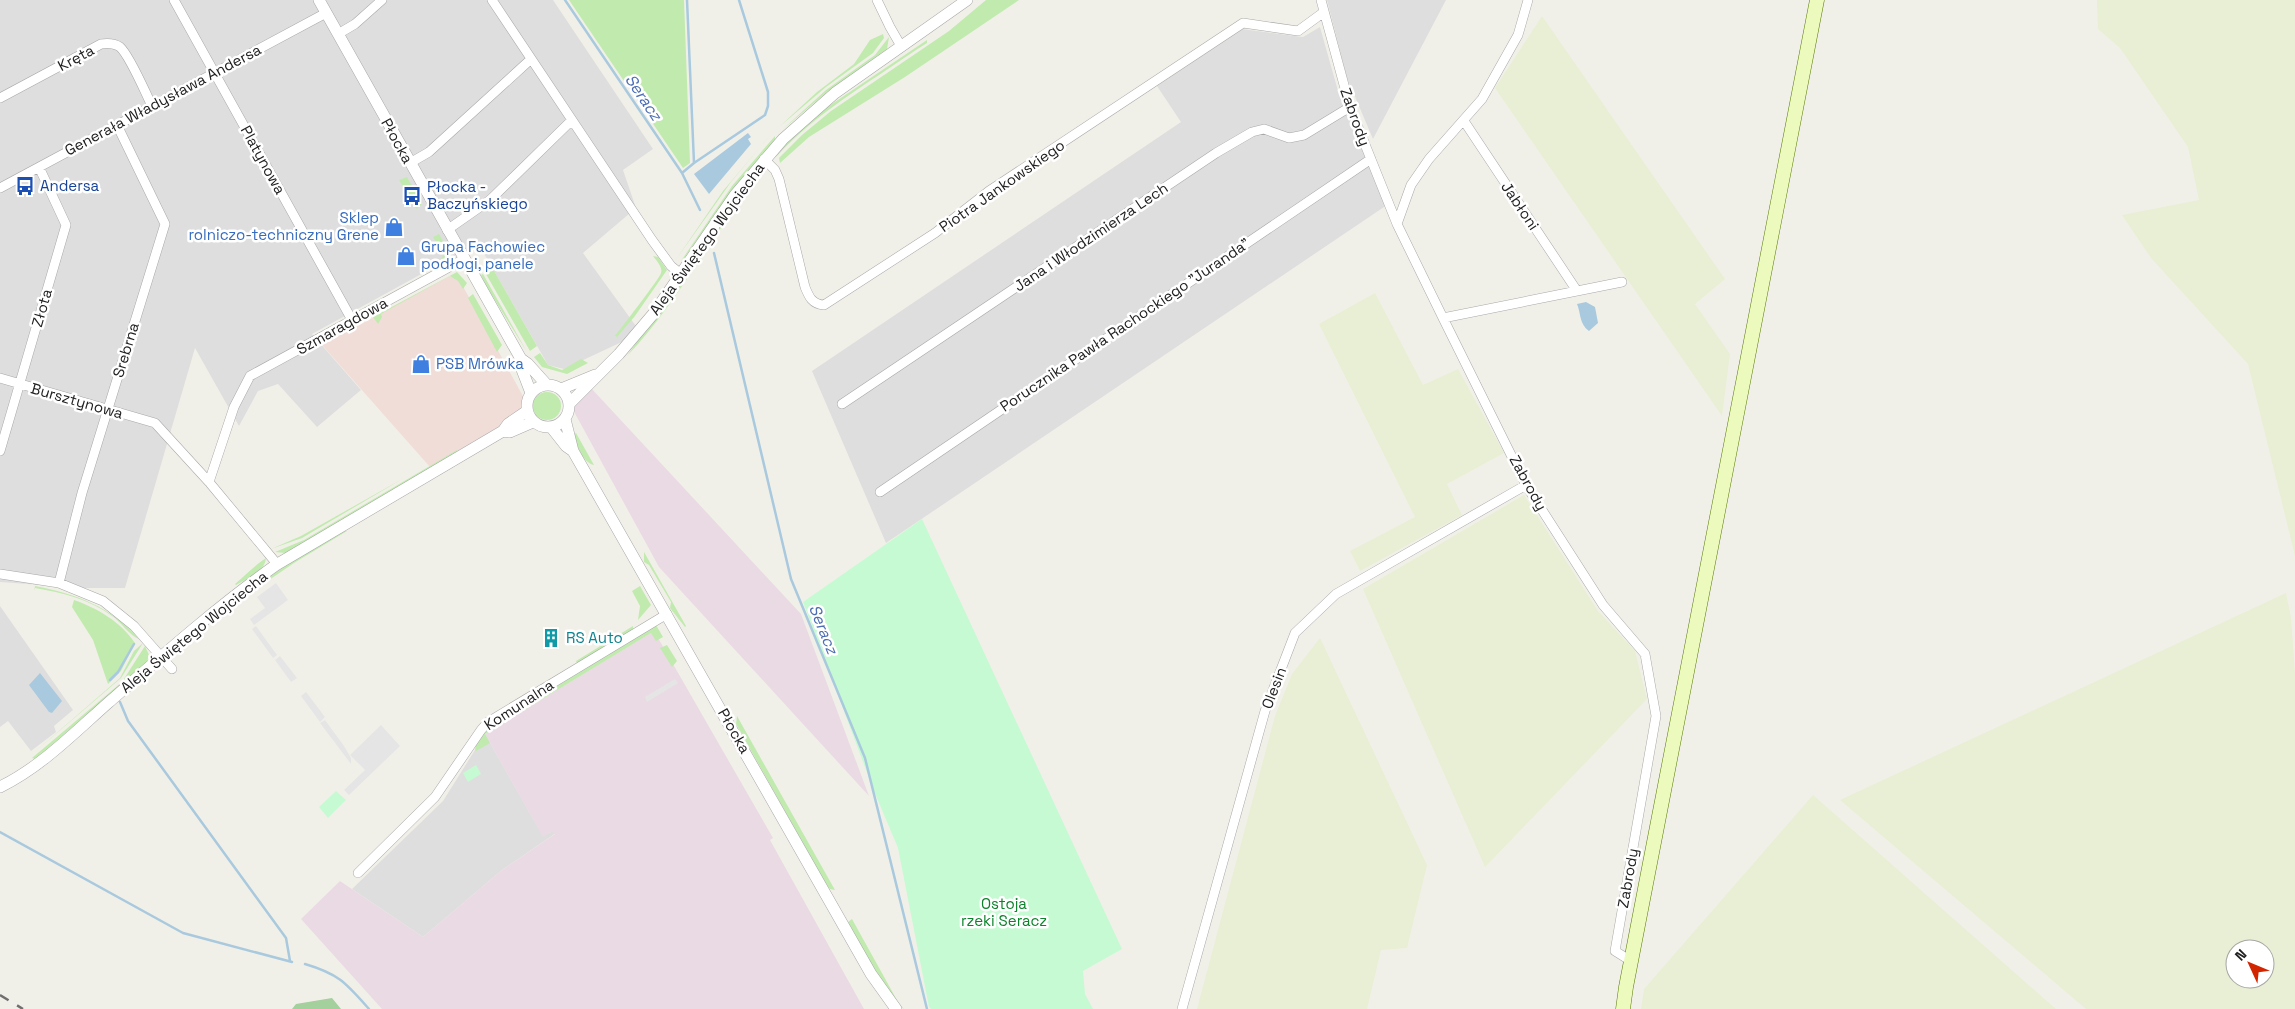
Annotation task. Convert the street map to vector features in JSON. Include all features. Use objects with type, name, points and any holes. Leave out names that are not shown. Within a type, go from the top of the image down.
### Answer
[{"type":"main road","points":[[1623,1009],[1818,0]]},
{"type":"main road","points":[[1619,1009],[1626,986]]},
{"type":"street","name":"Platynowa","points":[[174,0],[352,320]]},
{"type":"street","name":"Płocka","points":[[319,0],[521,359],[546,384]]},
{"type":"street","points":[[338,34],[355,24],[382,0]]},
{"type":"street","points":[[492,0],[530,60],[652,240],[671,266],[681,274]]},
{"type":"street","points":[[877,0],[901,46]]},
{"type":"street","name":"Aleja Świętego Wojciecha","points":[[569,404],[588,386],[595,375],[634,338],[735,195],[764,159],[827,99],[968,0]]},
{"type":"street","name":"Zabrody","points":[[1321,0],[1350,107],[1396,224],[1526,485],[1603,605],[1645,654],[1656,716],[1616,951],[1631,961]]},
{"type":"street","points":[[1396,224],[1411,185],[1429,159],[1482,100],[1518,35],[1528,0]]},
{"type":"street","name":"Piotra Jankowskiego","points":[[764,159],[775,170],[779,179],[807,293],[810,299],[817,304],[824,305],[935,233],[989,191],[1243,23],[1298,31],[1324,12]]},
{"type":"street","name":"Generała Władysława Andersa","points":[[0,188],[326,13]]},
{"type":"street","name":"Kręta","points":[[0,98],[101,44],[110,43],[120,47],[152,106]]},
{"type":"street","points":[[410,164],[429,152],[530,60]]},
{"type":"street","name":"Jana i Włodzimierza Lech","points":[[842,404],[1216,153],[1252,132],[1264,129],[1289,138],[1304,136],[1350,107]]},
{"type":"street","points":[[447,230],[490,200],[572,120]]},
{"type":"street","name":"Jabłoni","points":[[1464,121],[1577,291]]},
{"type":"street","name":"Srebrna","points":[[59,583],[108,409],[165,224],[117,125]]},
{"type":"street","name":"Porucznika Pawła Rachockiego \"Juranda\"","points":[[880,492],[1371,159]]},
{"type":"street","name":"Złota","points":[[0,451],[66,225],[39,167]]},
{"type":"street","name":"Szmaragdowa","points":[[209,482],[234,407],[250,376],[464,259]]},
{"type":"street","points":[[1443,318],[1622,282]]},
{"type":"street","name":"Płocka","points":[[521,359],[521,367],[531,393]]},
{"type":"street","name":"Aleja Świętego Wojciecha","points":[[561,389],[595,375]]},
{"type":"street","name":"Bursztynowa","points":[[0,378],[155,423],[209,482]]},
{"type":"street","points":[[546,384],[561,389],[569,404],[565,419],[552,427],[542,426],[533,422],[527,411],[527,401],[531,393],[546,384]]},
{"type":"street","name":"Aleja Świętego Wojciecha","points":[[0,787],[50,754],[161,656],[242,589],[277,564],[503,431],[508,424],[527,411]]},
{"type":"street","name":"Płocka","points":[[565,419],[573,451],[871,974],[889,1004],[896,1009]]},
{"type":"street","name":"Aleja Świętego Wojciecha","points":[[503,431],[510,432],[533,422]]},
{"type":"street","name":"Płocka","points":[[552,427],[566,446],[573,451]]},
{"type":"street","points":[[209,482],[277,564]]},
{"type":"street","name":"Olesin","points":[[1182,1009],[1265,711],[1295,633],[1336,594],[1526,485]]},
{"type":"street","points":[[0,574],[59,583],[88,594],[117,610],[172,669]]},
{"type":"street","name":"Komunalna","points":[[358,873],[435,797],[480,730],[488,722],[667,614]]},
{"type":"shaded area","points":[[0,0],[553,0],[653,149],[623,170],[636,208],[583,253],[641,333],[564,369],[548,365],[478,243],[312,334],[361,390],[317,427],[278,384],[258,391],[239,426],[195,348],[125,588],[84,588],[0,582]]},
{"type":"shaded area","points":[[1327,0],[1446,0],[1373,139],[1347,78]]},
{"type":"shaded area","points":[[1320,27],[1338,91],[1387,205],[886,543],[812,371],[1181,122],[1157,86],[1242,29],[1303,37]]},
{"type":"shaded area","points":[[450,276],[459,279],[530,409],[430,467],[322,345]]},
{"type":"shaded area","points":[[591,388],[801,614],[869,796],[659,567],[572,408]]},
{"type":"shaded area","points":[[276,583],[288,600],[254,625],[250,619],[265,608],[257,597]]},
{"type":"shaded area","points":[[0,606],[73,710],[54,726],[56,732],[31,751],[8,721],[0,727]]},
{"type":"shaded area","points":[[256,626],[277,655],[273,658],[252,629]]},
{"type":"shaded area","points":[[654,631],[773,838],[770,840],[864,1009],[382,1009],[301,919],[340,881],[423,937],[502,870],[555,834],[553,831],[543,837],[485,734]]},
{"type":"shaded area","points":[[280,656],[297,678],[291,682],[275,660]]},
{"type":"shaded area","points":[[675,679],[678,683],[647,702],[645,697]]},
{"type":"shaded area","points":[[306,692],[325,717],[320,722],[301,696]]},
{"type":"shaded area","points":[[325,720],[344,746],[351,758],[351,764],[320,723]]},
{"type":"shaded area","points":[[381,725],[400,746],[349,795],[344,790],[365,770],[350,755]]},
{"type":"shaded area","points":[[485,734],[543,836],[553,831],[556,833],[502,870],[423,937],[352,889],[443,801]]},
{"type":"green space","points":[[569,0],[684,0],[690,163],[683,168]]},
{"type":"green space","points":[[986,0],[1019,0],[905,77],[809,137],[780,163],[779,158],[802,135],[831,111],[949,31]]},
{"type":"green space","points":[[2097,0],[2295,0],[2295,556],[2248,364],[2151,258],[2122,215],[2199,200],[2188,147],[2120,48],[2098,29]]},
{"type":"green space","points":[[1542,16],[1725,279],[1695,304],[1730,354],[1722,416],[1495,88]]},
{"type":"green space","points":[[883,34],[884,38],[873,53],[826,87],[779,127],[817,92],[854,64],[870,40]]},
{"type":"green space","points":[[889,37],[887,49],[827,92],[782,130],[826,90],[875,55]]},
{"type":"green space","points":[[927,40],[927,43],[861,87],[808,126],[776,157],[780,149],[817,114]]},
{"type":"green space","points":[[772,133],[731,182],[675,261],[723,191]]},
{"type":"green space","points":[[775,136],[775,140],[732,190],[681,261],[732,186]]},
{"type":"green space","points":[[765,170],[747,192],[681,288],[627,356],[740,196]]},
{"type":"green space","points":[[407,177],[422,204],[416,209],[399,180]]},
{"type":"green space","points":[[439,234],[451,256],[441,263],[443,254],[433,237]]},
{"type":"green space","points":[[653,256],[658,257],[667,270],[635,316],[617,337],[615,336],[661,273],[660,266]]},
{"type":"green space","points":[[493,269],[537,346],[530,351],[486,274]]},
{"type":"green space","points":[[457,272],[467,283],[463,289],[458,281],[450,276],[381,314],[382,317],[378,324],[373,317]]},
{"type":"green space","points":[[483,274],[527,352],[485,284],[481,275]]},
{"type":"green space","points":[[1375,293],[1423,385],[1458,369],[1504,453],[1447,484],[1462,515],[1360,571],[1350,551],[1415,517],[1319,324]]},
{"type":"green space","points":[[473,294],[502,345],[497,352],[468,298]]},
{"type":"green space","points":[[540,353],[548,365],[562,370],[581,359],[588,363],[567,374],[542,367],[534,357]]},
{"type":"green space","points":[[547,392],[557,396],[561,406],[557,416],[547,420],[537,416],[533,406],[537,396]]},
{"type":"green space","points":[[576,433],[594,465],[590,464],[581,453],[573,435]]},
{"type":"green space","points":[[457,450],[456,453],[286,553],[275,552],[304,540]]},
{"type":"green space","points":[[404,478],[302,538],[271,549],[301,536]]},
{"type":"green space","points":[[1524,495],[1598,611],[1635,651],[1647,699],[1485,867],[1363,589]]},
{"type":"green space","name":"Ostoja rzeki Seracz","points":[[922,519],[1122,949],[1083,971],[1085,994],[1093,1009],[931,1009],[929,1007],[898,848],[874,791],[803,602]]},
{"type":"green space","points":[[343,531],[347,531],[294,563],[244,597],[245,594],[291,562]]},
{"type":"green space","points":[[644,552],[685,627],[670,608],[671,602],[649,565],[644,562]]},
{"type":"green space","points":[[266,558],[259,571],[250,578],[235,584],[254,567]]},
{"type":"green space","points":[[35,586],[64,593],[92,603],[116,618],[139,639],[112,616],[94,605],[56,592],[35,588],[34,591]]},
{"type":"green space","points":[[640,586],[651,605],[638,620],[640,606],[632,591]]},
{"type":"green space","points":[[2286,593],[2291,618],[2295,673],[2295,1009],[2086,1009],[1840,800]]},
{"type":"green space","points":[[74,600],[91,607],[116,622],[135,643],[121,671],[108,684],[93,640],[72,607]]},
{"type":"green space","points":[[656,625],[663,637],[656,641],[651,633],[485,734],[490,743],[475,750],[477,740],[489,727]]},
{"type":"green space","points":[[633,626],[633,630],[577,664],[576,661]]},
{"type":"green space","points":[[1320,638],[1427,865],[1407,948],[1381,950],[1367,1009],[1197,1009],[1275,716],[1292,674]]},
{"type":"green space","points":[[143,643],[121,678],[30,756],[120,678],[134,651]]},
{"type":"green space","points":[[667,645],[677,661],[672,667],[660,648]]},
{"type":"green space","points":[[145,646],[149,655],[147,662],[45,751],[35,759],[32,758],[122,682]]},
{"type":"green space","points":[[737,716],[835,890],[830,889],[826,884],[736,724]]},
{"type":"green space","points":[[476,765],[481,774],[468,782],[463,773]]},
{"type":"green space","points":[[336,791],[346,800],[328,818],[319,807]]},
{"type":"green space","points":[[1813,795],[2056,1009],[1641,1009],[1644,989]]},
{"type":"green space","points":[[852,919],[898,1002],[904,1009],[889,993],[873,969],[848,922]]},
{"type":"green space","points":[[332,998],[341,1009],[292,1009],[296,1004]]},
{"type":"water","points":[[748,133],[751,137],[748,139],[751,144],[709,194],[694,174]]},
{"type":"water","points":[[1586,302],[1595,307],[1598,323],[1589,331],[1582,322],[1577,304]]},
{"type":"water","points":[[40,673],[62,701],[52,713],[49,712],[29,685]]},
{"type":"waterway","name":"Seracz","points":[[565,0],[682,173],[700,210]]},
{"type":"waterway","points":[[682,173],[694,163],[687,0]]},
{"type":"waterway","points":[[694,163],[765,115],[768,106],[768,92],[739,0]]},
{"type":"waterway","name":"Seracz","points":[[714,253],[791,579],[865,758],[927,1009]]},
{"type":"waterway","points":[[110,680],[118,672],[134,644]]},
{"type":"waterway","points":[[120,702],[128,721],[286,938],[290,961]]},
{"type":"waterway","points":[[0,832],[183,933],[292,962]]},
{"type":"waterway","points":[[305,964],[341,980],[369,1009]]},
{"type":"railway","points":[[0,995],[23,1009]]},
{"type":"place","name":"Andersa","points":[[25,186]]},
{"type":"place","name":"Płocka - Baczyńskiego","points":[[412,196]]},
{"type":"place","name":"Sklep rolniczo-techniczny Grene","points":[[394,227]]},
{"type":"place","name":"Grupa Fachowiec podłogi, panele","points":[[406,256]]},
{"type":"place","name":"PSB Mrówka","points":[[421,364]]},
{"type":"place","name":"RS Auto","points":[[551,638]]}]
